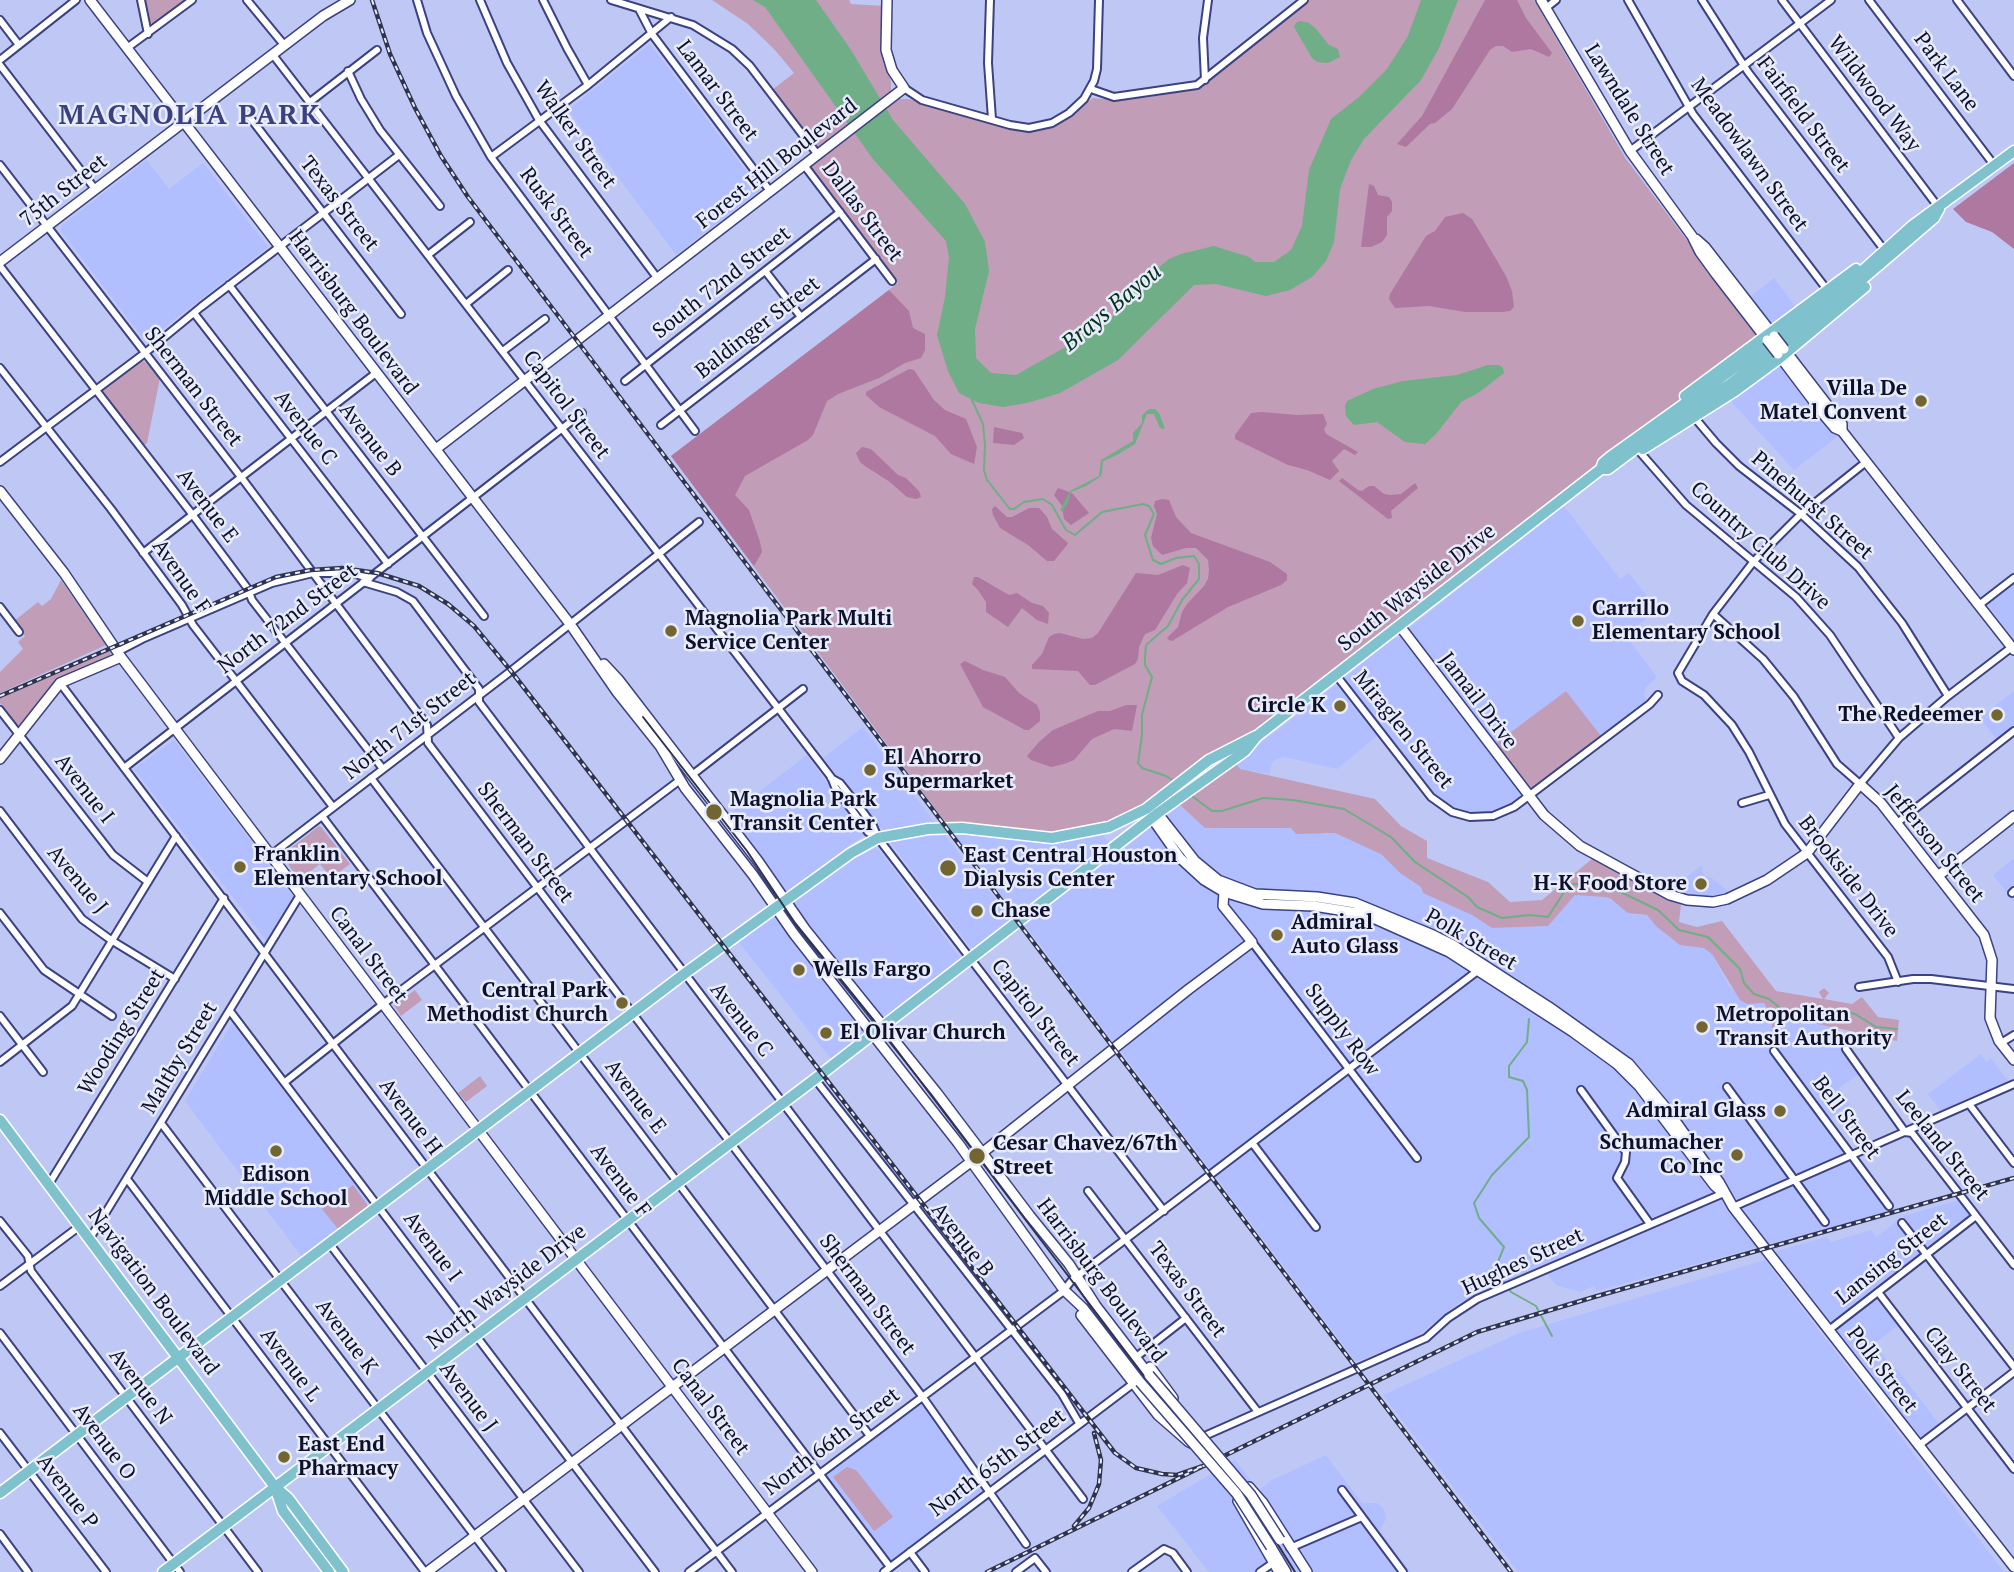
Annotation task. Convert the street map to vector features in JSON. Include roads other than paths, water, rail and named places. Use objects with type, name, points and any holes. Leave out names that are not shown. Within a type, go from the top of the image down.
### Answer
[{"type":"main road","name":"Harrisburg Boulevard","points":[[90,0],[570,624],[617,692],[660,746],[680,780],[878,1030],[1064,1290],[1083,1308],[1137,1382],[1237,1494],[1286,1572]]},
{"type":"main road","name":"75th Street","points":[[0,264],[95,189],[337,7],[350,0]]},
{"type":"main road","points":[[887,0],[886,51],[892,71],[904,88]]},
{"type":"main road","name":"Lawndale Street","points":[[1544,4],[1630,151],[1828,413],[1835,428],[1842,431],[2013,648]]},
{"type":"main road","name":"Forest Hill Boulevard","points":[[436,449],[904,88]]},
{"type":"main road","name":"South Wayside Drive","points":[[878,1030],[971,959],[1152,811],[1168,791],[1186,777],[1217,755],[1257,736],[1601,469],[1608,469],[1611,461],[1730,384],[1817,318],[1914,229],[2014,151]]},
{"type":"main road","points":[[1611,461],[1639,430],[1769,336],[1882,247],[1914,229]]},
{"type":"main road","points":[[1611,461],[1640,451],[1694,417],[1782,354],[1875,278],[1904,249],[1914,229]]},
{"type":"main road","name":"Canal Street","points":[[0,491],[64,573],[119,654],[300,895],[812,1572]]},
{"type":"main road","name":"Jamail Drive","points":[[1399,625],[1544,815],[1580,846],[1670,895],[1687,900],[1713,902],[1727,899],[1767,880],[1807,853],[1860,784]]},
{"type":"main road","name":"Harrisburg Boulevard","points":[[588,648],[618,679],[758,861],[780,904]]},
{"type":"main road","points":[[0,759],[60,684],[119,654]]},
{"type":"main road","name":"South Wayside Drive","points":[[1152,811],[1176,799],[1245,751],[1257,736]]},
{"type":"main road","name":"Jefferson Street","points":[[1860,784],[1881,803],[1987,941],[1992,960],[1990,1018],[2001,1043],[2014,1060]]},
{"type":"main road","points":[[0,1493],[684,974],[851,853],[877,838],[928,829],[962,828],[1052,838],[1110,827],[1152,811]]},
{"type":"main road","name":"Polk Street","points":[[1152,811],[1180,858],[1204,880],[1229,891],[1355,903],[1379,911],[1453,945],[1480,967],[1610,1054],[1663,1110],[1714,1185],[1724,1193],[1918,1446],[2012,1561]]},
{"type":"main road","name":"Polk Street","points":[[1152,811],[1202,868],[1229,891]]},
{"type":"main road","points":[[1938,876],[2014,816]]},
{"type":"main road","name":"Supply Row","points":[[1204,880],[1252,942]]},
{"type":"main road","points":[[1223,906],[1229,891]]},
{"type":"main road","name":"Supply Row","points":[[1229,891],[1239,924]]},
{"type":"main road","points":[[426,1572],[972,1161],[1252,942]]},
{"type":"main road","name":"Harrisburg Boulevard","points":[[878,1030],[937,1093],[1079,1277],[1096,1306],[1149,1375],[1251,1495],[1300,1572]]},
{"type":"main road","name":"North Wayside Drive","points":[[163,1572],[177,1568],[223,1526],[878,1030]]},
{"type":"main road","name":"Navigation Boulevard","points":[[0,1120],[275,1487],[288,1498],[343,1572]]},
{"type":"main road","points":[[1090,1294],[1103,1306],[1189,1418],[1200,1438],[1226,1472],[1251,1489],[1263,1503],[1307,1572]]},
{"type":"main road","points":[[1137,1382],[1166,1423],[1212,1462],[1237,1499],[1279,1572]]},
{"type":"main road","name":"Navigation Boulevard","points":[[275,1487],[283,1511],[329,1572]]},
{"type":"main road","points":[[1237,1499],[1251,1489]]},
{"type":"street","points":[[76,0],[0,62],[95,189]]},
{"type":"street","points":[[141,0],[148,34]]},
{"type":"street","points":[[127,48],[192,0]]},
{"type":"street","points":[[247,0],[285,46]]},
{"type":"street","name":"Rusk Street","points":[[416,0],[456,96],[491,157],[695,431]]},
{"type":"street","name":"Walker Street","points":[[480,0],[507,63],[539,120],[658,279]]},
{"type":"street","points":[[543,0],[588,85]]},
{"type":"street","name":"Dallas Street","points":[[611,0],[671,17],[711,34],[750,66],[818,155]]},
{"type":"street","points":[[990,0],[988,62],[992,119]]},
{"type":"street","points":[[904,88],[925,101],[1010,125],[1029,128],[1052,123],[1069,113],[1091,89],[1097,69],[1099,0]]},
{"type":"street","points":[[1205,80],[1203,38],[1208,0]]},
{"type":"street","points":[[1091,89],[1114,97],[1197,85],[1304,0]]},
{"type":"street","points":[[1544,4],[1556,0]]},
{"type":"street","name":"Meadowlawn Street","points":[[1628,0],[1689,108],[1828,291]]},
{"type":"street","name":"Fairfield Street","points":[[1702,0],[1744,66],[1882,247]]},
{"type":"street","name":"Wildwood Way","points":[[1782,0],[1939,208]]},
{"type":"street","points":[[1630,151],[1831,0]]},
{"type":"street","name":"Park Lane","points":[[1869,0],[1994,165]]},
{"type":"street","points":[[1957,0],[2014,76]]},
{"type":"street","name":"Lamar Street","points":[[639,9],[652,34],[770,191]]},
{"type":"street","points":[[491,157],[588,85],[671,17]]},
{"type":"street","points":[[0,20],[19,45]]},
{"type":"street","points":[[310,102],[377,50]]},
{"type":"street","name":"Capitol Street","points":[[273,55],[831,777],[835,787],[867,832],[877,838],[1164,1211]]},
{"type":"street","points":[[348,71],[361,99],[399,155],[440,206]]},
{"type":"street","name":"Texas Street","points":[[248,115],[401,314]]},
{"type":"street","points":[[0,462],[399,155]]},
{"type":"street","name":"Sherman Street","points":[[0,165],[241,477],[427,725],[428,743],[922,1396],[1026,1544]]},
{"type":"street","name":"Dallas Street","points":[[804,165],[892,281]]},
{"type":"street","name":"South 72nd Street","points":[[625,381],[840,212]]},
{"type":"street","points":[[428,255],[470,222]]},
{"type":"street","name":"Baldinger Street","points":[[661,425],[876,260]]},
{"type":"street","name":"Avenue E","points":[[0,264],[383,769]]},
{"type":"street","points":[[466,304],[508,270]]},
{"type":"street","points":[[766,272],[801,317]]},
{"type":"street","name":"Avenue B","points":[[229,285],[484,616]]},
{"type":"street","name":"Avenue C","points":[[194,313],[388,564]]},
{"type":"street","points":[[503,351],[545,319]]},
{"type":"street","name":"Avenue F","points":[[0,368],[143,552],[190,619],[333,807]]},
{"type":"street","points":[[143,552],[376,373]]},
{"type":"street","points":[[473,498],[582,413]]},
{"type":"street","name":"Pinehurst Street","points":[[1694,417],[1739,466],[1801,514],[1858,567],[1907,631],[1948,696]]},
{"type":"street","name":"Country Club Drive","points":[[1640,451],[1686,505],[1796,597],[1830,635],[1899,738]]},
{"type":"street","points":[[1713,614],[1754,561],[1801,514],[1866,462]]},
{"type":"street","name":"North 72nd Street","points":[[124,768],[473,498]]},
{"type":"street","name":"North 71st Street","points":[[271,855],[699,522]]},
{"type":"street","points":[[119,654],[272,583],[313,573],[351,573],[370,578]]},
{"type":"street","points":[[1979,605],[2014,578]]},
{"type":"street","name":"Avenue C","points":[[363,582],[397,592],[412,601],[479,689],[479,702],[1083,1499]]},
{"type":"street","points":[[0,607],[19,632]]},
{"type":"street","name":"Brookside Drive","points":[[1713,614],[1682,664],[1679,678],[1704,695],[1732,725],[1749,752],[1785,824],[1888,957],[1898,982]]},
{"type":"street","name":"Jefferson Street","points":[[1713,614],[1751,646],[1768,665],[1794,697],[1831,756],[1860,784]]},
{"type":"street","points":[[1860,784],[1899,738],[1948,696],[2013,648]]},
{"type":"street","name":"Miraglen Street","points":[[1336,675],[1431,797],[1444,807],[1469,817],[1481,818],[1504,812],[1528,797]]},
{"type":"street","name":"Avenue H","points":[[60,684],[732,1572]]},
{"type":"street","points":[[692,775],[803,688]]},
{"type":"street","points":[[1528,797],[1650,704],[1658,695]]},
{"type":"street","name":"Avenue I","points":[[0,709],[113,855],[148,882]]},
{"type":"street","points":[[1897,823],[2014,731]]},
{"type":"street","name":"Avenue E","points":[[371,778],[870,1436]]},
{"type":"street","points":[[285,1082],[434,964],[680,780]]},
{"type":"street","points":[[1742,803],[1769,795]]},
{"type":"street","name":"Avenue J","points":[[0,811],[82,919],[175,979]]},
{"type":"street","name":"Avenue F","points":[[322,816],[820,1473],[887,1570]]},
{"type":"street","points":[[0,1062],[72,1006],[177,836]]},
{"type":"street","name":"Maltby Street","points":[[89,1240],[300,895]]},
{"type":"street","name":"Wooding Street","points":[[49,1184],[224,898]]},
{"type":"street","points":[[0,913],[44,970],[112,1016]]},
{"type":"street","name":"Supply Row","points":[[1252,942],[1417,1158]]},
{"type":"street","name":"North 66th Street","points":[[689,1572],[974,1356],[1074,1284],[1079,1277],[1480,967]]},
{"type":"street","points":[[1859,987],[1931,979],[2014,989]]},
{"type":"street","name":"Avenue I","points":[[230,1011],[655,1572]]},
{"type":"street","points":[[0,1016],[43,1072]]},
{"type":"street","points":[[2001,1043],[2014,1035]]},
{"type":"street","name":"Leeland Street","points":[[1846,1048],[1905,1132],[1912,1133],[2014,1265]]},
{"type":"street","name":"Bell Street","points":[[1774,1051],[1889,1206]]},
{"type":"street","name":"Avenue B","points":[[815,1079],[1062,1394],[1079,1423]]},
{"type":"street","points":[[1733,1207],[2014,1084]]},
{"type":"street","points":[[1727,1087],[1825,1222]]},
{"type":"street","points":[[1581,1090],[1626,1152],[1625,1162],[1617,1178],[1650,1224]]},
{"type":"street","points":[[1969,1104],[2014,1163]]},
{"type":"street","name":"Avenue K","points":[[161,1123],[502,1572]]},
{"type":"street","points":[[1253,1144],[1316,1227]]},
{"type":"street","name":"Avenue L","points":[[127,1179],[426,1572]]},
{"type":"street","name":"Texas Street","points":[[1088,1191],[1258,1412]]},
{"type":"street","name":"Hughes Street","points":[[1191,1444],[1426,1338],[1448,1318],[1477,1299],[1724,1193]]},
{"type":"street","name":"Lansing Street","points":[[1829,1330],[1976,1216]]},
{"type":"street","name":"Avenue N","points":[[0,1220],[27,1256],[31,1271],[258,1572]]},
{"type":"street","points":[[1902,1223],[2014,1369],[1918,1446]]},
{"type":"street","points":[[0,1286],[80,1226]]},
{"type":"street","name":"Avenue J","points":[[329,1243],[579,1572]]},
{"type":"street","name":"Clay Street","points":[[1878,1292],[2014,1469]]},
{"type":"street","points":[[1140,1354],[1186,1318]]},
{"type":"street","name":"Avenue O","points":[[0,1333],[177,1568]]},
{"type":"street","name":"North 65th Street","points":[[887,1570],[1137,1382]]},
{"type":"street","name":"Avenue P","points":[[0,1433],[106,1572]]},
{"type":"street","points":[[1342,1490],[1403,1572]]},
{"type":"street","points":[[1290,1548],[1362,1517]]},
{"type":"street","points":[[0,1534],[29,1572]]},
{"type":"street","points":[[1132,1572],[1158,1552],[1168,1549],[1187,1572]]},
{"type":"street","points":[[909,1552],[925,1572]]},
{"type":"street","points":[[1016,1572],[1035,1558],[1046,1572]]},
{"type":"street","points":[[1260,1572],[1273,1563]]},
{"type":"waterway","points":[[972,400],[983,424],[984,470],[987,480],[1010,509],[1024,502],[1043,499],[1052,505],[1066,530],[1075,535],[1102,512],[1143,504],[1149,506],[1154,514],[1145,535],[1153,560],[1161,564],[1176,558],[1194,556],[1199,564],[1199,579],[1182,600],[1168,626],[1146,645],[1145,665],[1152,677],[1142,715],[1138,763],[1142,768],[1174,781]]},
{"type":"waterway","points":[[1192,796],[1212,811],[1222,811],[1263,798],[1344,809],[1391,837],[1415,862],[1468,897],[1477,907],[1502,918],[1530,915],[1548,917],[1572,884],[1606,885],[1658,910],[1679,930],[1708,937],[1740,969],[1744,983],[1754,994],[1769,999],[1784,1011],[1845,1012],[1855,1014],[1876,1027],[1897,1029]]},
{"type":"waterway","points":[[1529,1019],[1527,1042],[1509,1066],[1509,1077],[1523,1081],[1527,1090],[1529,1137],[1492,1175],[1474,1203],[1479,1218],[1504,1247],[1495,1269],[1511,1292],[1536,1306],[1552,1336]]},
{"type":"tram line","points":[[643,717],[747,851],[795,923],[880,1028],[1154,1389],[1255,1508],[1295,1572]]},
{"type":"railway","points":[[372,0],[390,54],[415,108],[441,156],[468,197],[1511,1572]]},
{"type":"railway","points":[[0,696],[276,577],[311,570],[342,568],[377,573],[419,586],[448,604],[474,626],[511,671],[1115,1453],[1136,1468],[1162,1474],[1177,1475],[1206,1465]]},
{"type":"railway","points":[[987,1572],[1477,1332],[2014,1178]]},
{"type":"railway","points":[[1074,1526],[1089,1508],[1099,1484],[1101,1460],[1094,1433]]},
{"type":"place","name":"Villa De Matel Convent","points":[[1921,401]]},
{"type":"place","name":"Carrillo Elementary School","points":[[1578,621]]},
{"type":"place","name":"Magnolia Park Multi Service Center","points":[[671,631]]},
{"type":"place","name":"Circle K","points":[[1340,706]]},
{"type":"place","name":"The Redeemer","points":[[1997,715]]},
{"type":"place","name":"El Ahorro Supermarket","points":[[870,770]]},
{"type":"place","name":"Magnolia Park Transit Center","points":[[714,812]]},
{"type":"place","name":"Franklin Elementary School","points":[[240,867]]},
{"type":"place","name":"East Central Houston Dialysis Center","points":[[948,868]]},
{"type":"place","name":"H-K Food Store","points":[[1701,884]]},
{"type":"place","name":"Chase","points":[[977,911]]},
{"type":"place","name":"Admiral Auto Glass","points":[[1277,935]]},
{"type":"place","name":"Wells Fargo","points":[[799,970]]},
{"type":"place","name":"Central Park Methodist Church","points":[[622,1003]]},
{"type":"place","name":"Metropolitan Transit Authority","points":[[1702,1027]]},
{"type":"place","name":"El Olivar Church","points":[[826,1033]]},
{"type":"place","name":"Admiral Glass","points":[[1780,1111]]},
{"type":"place","name":"Edison Middle School","points":[[276,1151]]},
{"type":"place","name":"Schumacher Co Inc","points":[[1737,1155]]},
{"type":"place","name":"Cesar Chavez/67th Street","points":[[977,1156]]},
{"type":"place","name":"East End Pharmacy","points":[[284,1457]]},
{"type":"district","name":"MAGNOLIA PARK","points":[[190,116]]},
{"type":"water label","name":"Brays Bayou","points":[[1112,308]]}]
